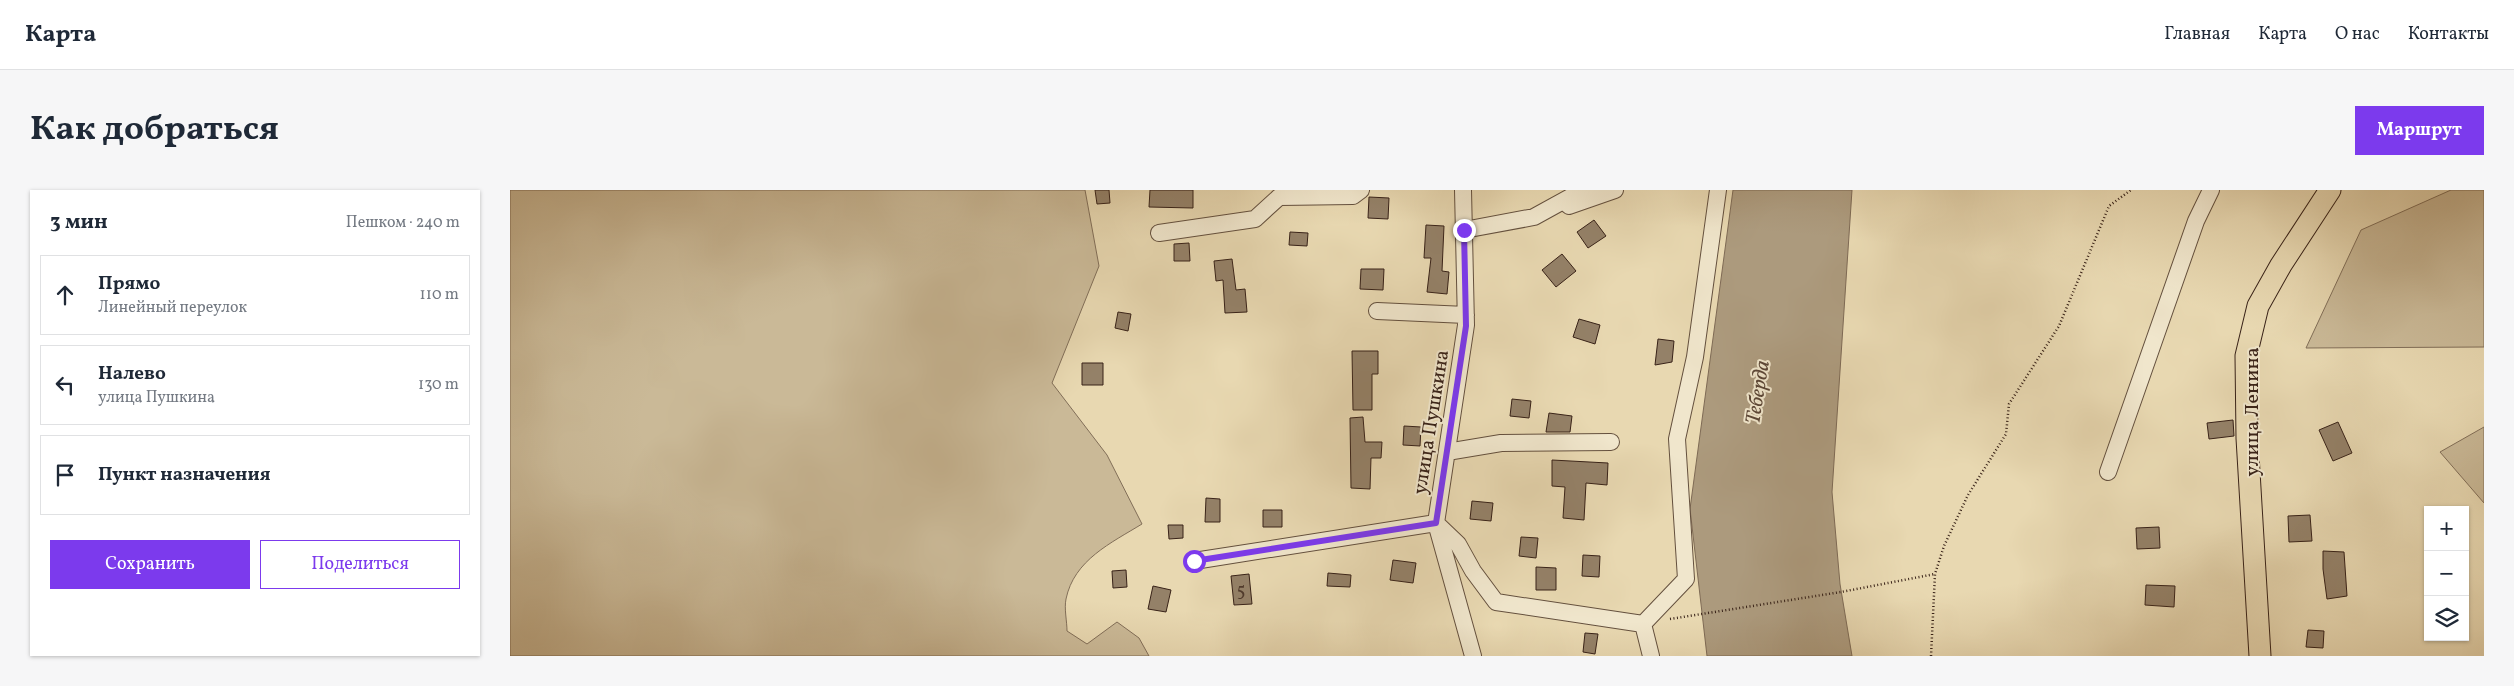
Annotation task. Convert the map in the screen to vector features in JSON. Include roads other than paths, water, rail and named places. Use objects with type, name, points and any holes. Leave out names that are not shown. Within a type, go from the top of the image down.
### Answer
[{"type":"main road","name":"улица Ленина","points":[[2260,656],[2247,438],[2246,356],[2258,306],[2281,265],[2330,190]]},
{"type":"street","points":[[1159,233],[1255,219],[1279,197],[1353,196],[1361,190]]},
{"type":"street","name":"улица Пушкина","points":[[1463,190],[1466,326],[1436,523],[1473,656]]},
{"type":"street","points":[[1464,230],[1534,217],[1583,190]]},
{"type":"street","points":[[1545,211],[1577,204],[1615,190]]},
{"type":"street","points":[[1644,624],[1686,579],[1677,439],[1695,357],[1718,190]]},
{"type":"street","points":[[2108,472],[2196,221],[2211,190]]},
{"type":"street","points":[[1377,311],[1466,315]]},
{"type":"street","points":[[1447,452],[1501,443],[1611,442]]},
{"type":"street","points":[[1194,561],[1436,523],[1458,544],[1473,571],[1496,602],[1644,624]]},
{"type":"street","points":[[1644,624],[1652,656]]},
{"type":"water","name":"Теберда","points":[[1733,190],[1852,190],[1832,492],[1840,584],[1852,656],[1707,656],[1690,509]]}]
